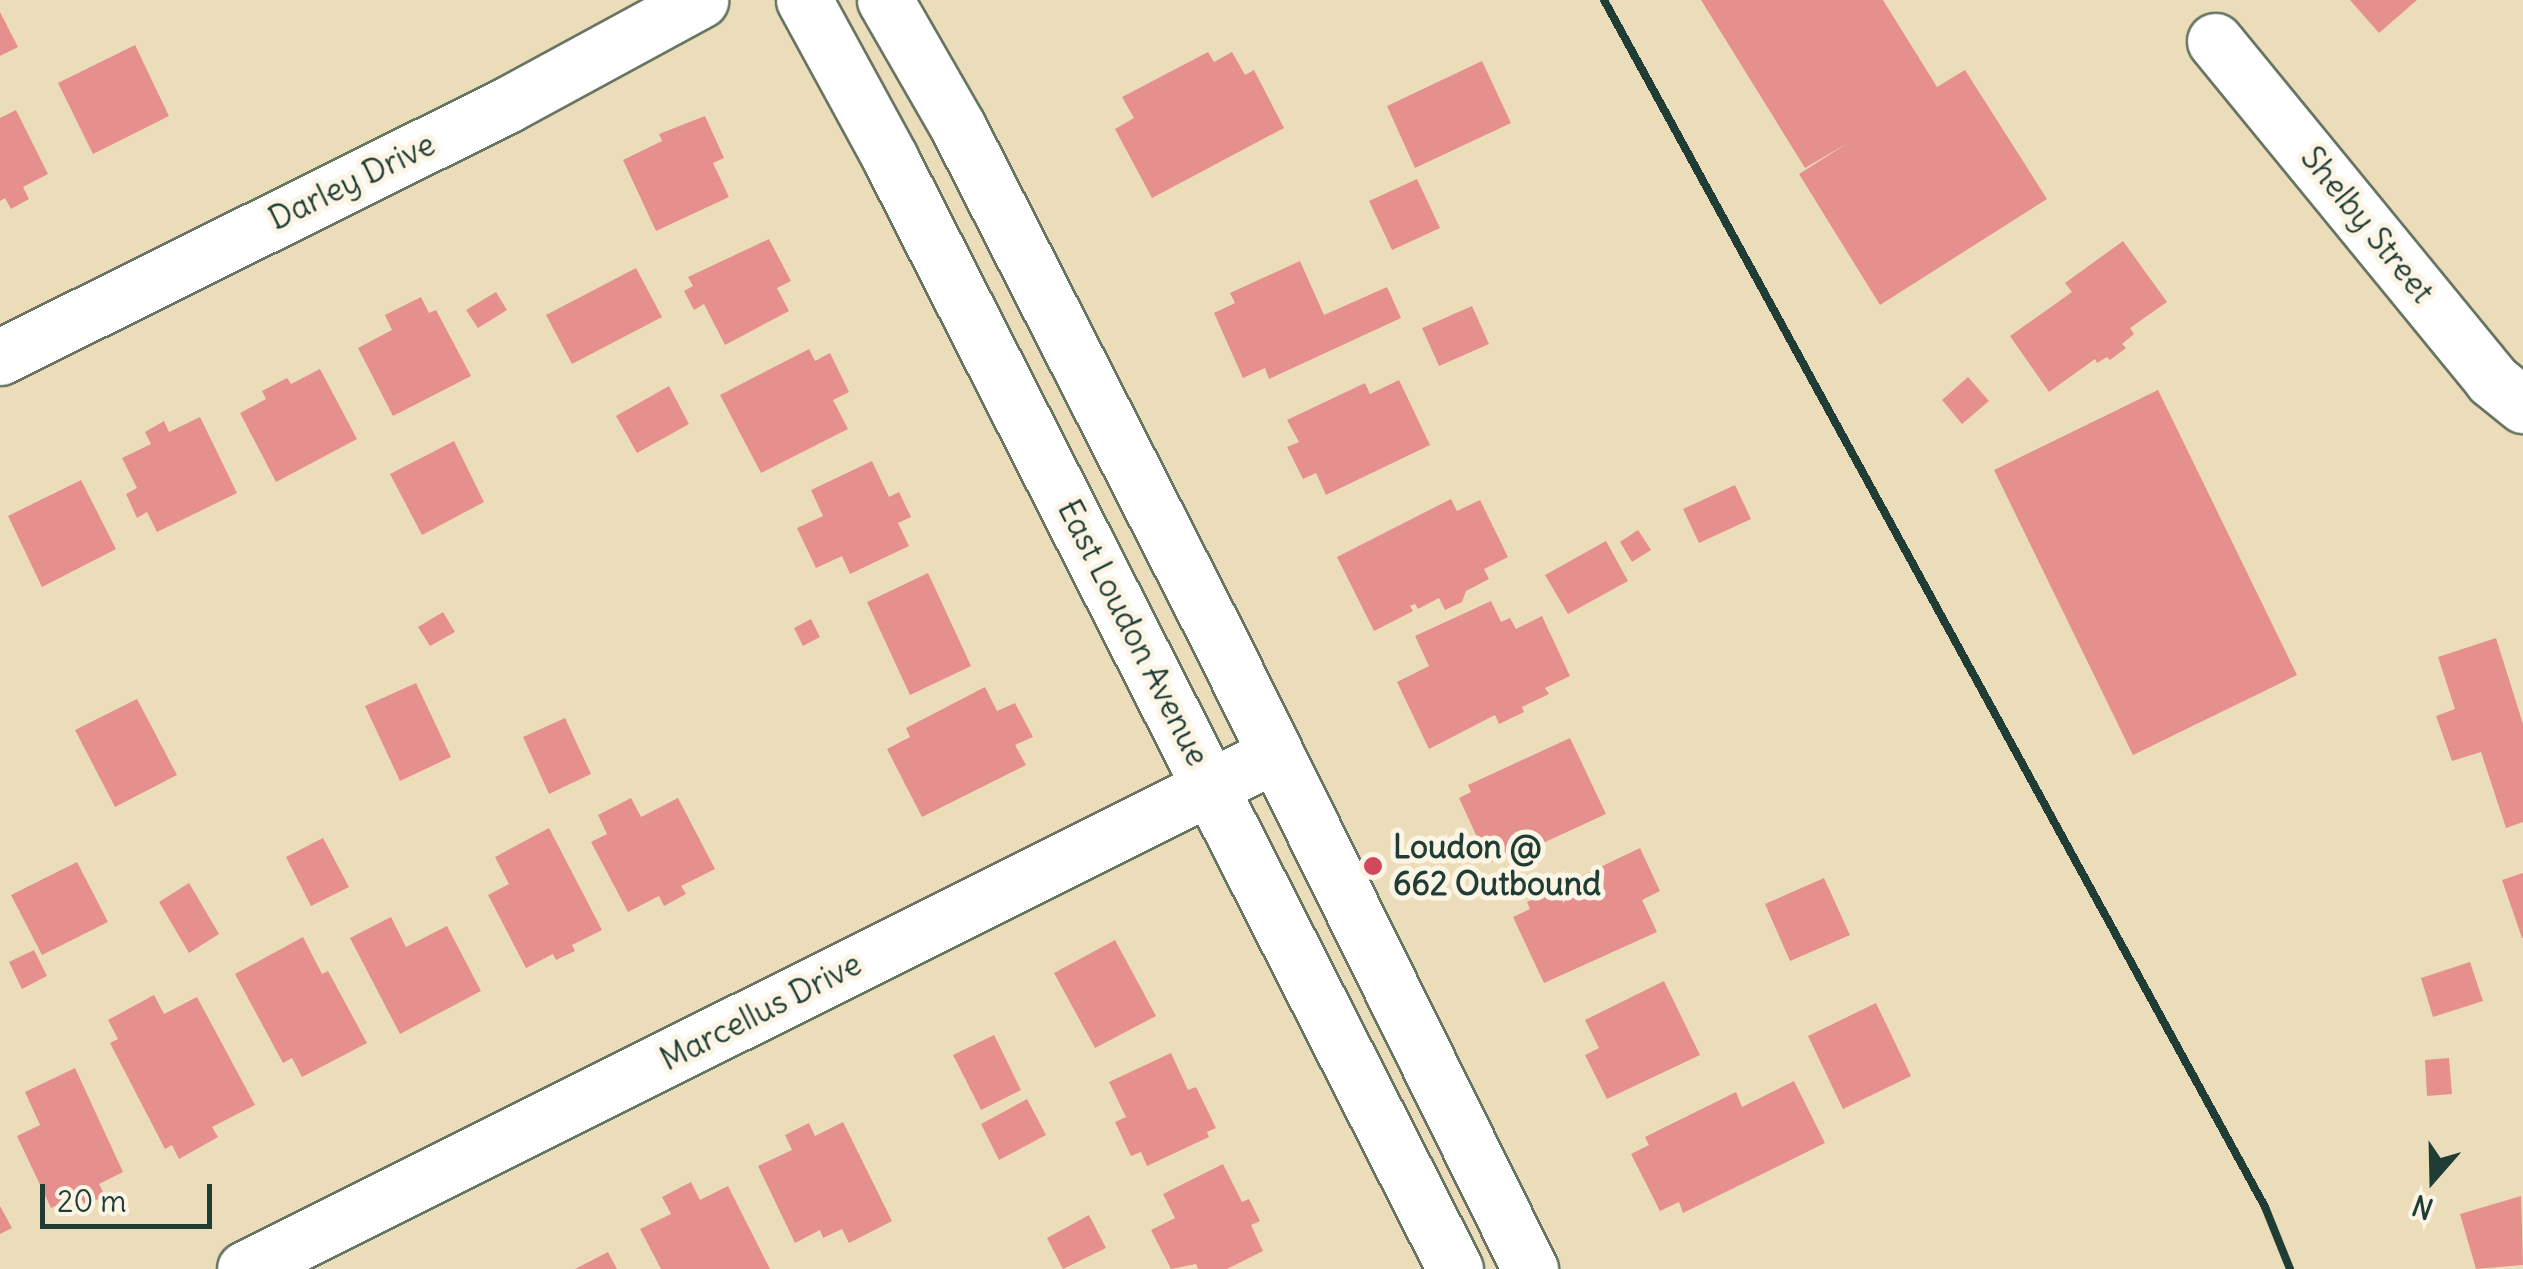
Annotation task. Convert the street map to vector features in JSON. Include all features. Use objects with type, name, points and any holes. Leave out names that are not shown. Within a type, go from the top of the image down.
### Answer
[{"type":"main road","name":"Darley Drive","points":[[0,357],[506,105],[700,0]]},
{"type":"main road","name":"East Loudon Avenue","points":[[804,0],[890,158],[1456,1269]]},
{"type":"main road","points":[[885,0],[958,127],[1276,754],[1530,1269]]},
{"type":"main road","name":"Shelby Street","points":[[2216,41],[2492,380],[2523,405]]},
{"type":"main road","name":"Marcellus Drive","points":[[245,1269],[1276,754]]},
{"type":"building","points":[[1701,0],[1883,0],[1937,87],[1965,70],[2047,199],[1880,305],[1799,174],[1848,143],[1805,168]]},
{"type":"building","points":[[2350,0],[2417,0],[2379,33]]},
{"type":"building","points":[[0,12],[18,47],[0,56]]},
{"type":"building","points":[[135,45],[169,116],[93,154],[58,83]]},
{"type":"building","points":[[1208,52],[1214,62],[1232,52],[1245,75],[1254,70],[1284,128],[1152,198],[1115,129],[1134,118],[1122,97]]},
{"type":"building","points":[[1482,61],[1511,123],[1415,168],[1387,106]]},
{"type":"building","points":[[16,110],[48,174],[23,187],[29,199],[11,209],[5,198],[0,201],[0,118]]},
{"type":"building","points":[[705,116],[724,158],[713,163],[729,197],[656,231],[623,160],[662,141],[659,134]]},
{"type":"building","points":[[1417,179],[1440,228],[1392,250],[1369,201]]},
{"type":"building","points":[[769,239],[791,281],[777,288],[789,311],[725,345],[704,304],[694,310],[684,291],[693,286],[688,277]]},
{"type":"building","points":[[2123,241],[2167,302],[2130,328],[2134,334],[2122,344],[2126,348],[2110,360],[2107,357],[2097,363],[2095,359],[2049,392],[2010,336],[2072,292],[2065,283]]},
{"type":"building","points":[[1300,261],[1324,315],[1387,287],[1401,318],[1269,379],[1265,368],[1243,378],[1214,313],[1235,303],[1230,293]]},
{"type":"building","points":[[636,268],[662,317],[572,364],[546,315]]},
{"type":"building","points":[[496,292],[507,310],[478,328],[466,310]]},
{"type":"building","points":[[421,297],[429,313],[436,310],[471,376],[393,416],[358,348],[392,330],[385,315]]},
{"type":"building","points":[[1472,306],[1489,344],[1439,366],[1422,328]]},
{"type":"building","points":[[809,349],[815,361],[830,353],[849,392],[833,400],[848,429],[761,473],[720,395]]},
{"type":"building","points":[[320,369],[357,439],[276,482],[240,413],[266,399],[262,391],[287,378],[291,384]]},
{"type":"building","points":[[1968,377],[1989,401],[1962,424],[1942,400]]},
{"type":"building","points":[[1399,380],[1430,445],[1326,495],[1316,473],[1303,479],[1287,447],[1299,442],[1287,420],[1365,383],[1370,394]]},
{"type":"building","points":[[669,386],[689,424],[637,453],[616,416]]},
{"type":"building","points":[[2158,390],[2297,675],[2133,755],[1994,470]]},
{"type":"building","points":[[200,417],[237,493],[157,532],[147,512],[137,518],[126,494],[137,488],[122,458],[151,444],[145,432],[164,421],[169,432]]},
{"type":"building","points":[[454,441],[484,502],[422,535],[390,474]]},
{"type":"building","points":[[872,461],[889,497],[899,492],[911,517],[898,523],[909,546],[850,574],[842,556],[816,568],[797,528],[823,516],[811,490]]},
{"type":"building","points":[[81,480],[116,549],[42,587],[8,516]]},
{"type":"building","points":[[1735,485],[1751,519],[1699,543],[1683,509]]},
{"type":"building","points":[[1451,499],[1457,511],[1480,500],[1508,557],[1484,569],[1489,579],[1466,591],[1462,602],[1445,610],[1439,598],[1418,609],[1415,604],[1410,606],[1413,611],[1374,631],[1337,557]]},
{"type":"building","points":[[1638,530],[1651,550],[1632,562],[1620,542]]},
{"type":"building","points":[[1606,541],[1628,581],[1568,614],[1545,575]]},
{"type":"building","points":[[928,573],[971,666],[910,695],[867,602]]},
{"type":"building","points":[[1491,601],[1501,622],[1510,618],[1516,629],[1542,616],[1570,676],[1545,688],[1549,694],[1522,707],[1524,712],[1499,724],[1495,715],[1429,749],[1397,682],[1429,666],[1415,636]]},
{"type":"building","points":[[443,612],[455,632],[430,646],[418,627]]},
{"type":"building","points":[[811,619],[820,637],[803,646],[794,628]]},
{"type":"building","points":[[2496,638],[2523,724],[2523,822],[2506,828],[2481,752],[2452,761],[2436,716],[2455,709],[2438,657]]},
{"type":"building","points":[[416,683],[451,757],[400,781],[365,706]]},
{"type":"building","points":[[985,687],[997,711],[1015,703],[1033,737],[1015,745],[1026,765],[922,817],[887,749],[910,737],[906,728]]},
{"type":"building","points":[[137,699],[177,775],[115,807],[75,730]]},
{"type":"building","points":[[565,718],[591,774],[549,794],[523,737]]},
{"type":"building","points":[[1570,738],[1606,814],[1508,859],[1506,856],[1489,863],[1459,798],[1471,792],[1468,785]]},
{"type":"building","points":[[631,798],[641,817],[678,798],[715,869],[681,886],[686,894],[664,906],[659,896],[628,912],[591,842],[607,834],[598,815]]},
{"type":"building","points":[[549,828],[602,930],[572,945],[575,951],[556,960],[553,954],[526,968],[488,895],[509,884],[495,857]]},
{"type":"building","points":[[323,838],[349,887],[311,906],[286,857]]},
{"type":"building","points":[[1640,848],[1660,891],[1642,900],[1657,932],[1544,983],[1513,917],[1530,909],[1527,902]]},
{"type":"building","points":[[77,862],[108,922],[42,955],[11,895]]},
{"type":"building","points":[[2523,873],[2523,938],[2522,938],[2502,880]]},
{"type":"building","points":[[1824,878],[1850,935],[1790,961],[1765,904]]},
{"type":"building","points":[[189,883],[219,934],[189,953],[159,902]]},
{"type":"building","points":[[391,917],[406,947],[447,926],[481,991],[400,1034],[350,938]]},
{"type":"building","points":[[303,937],[322,974],[328,971],[367,1043],[302,1077],[292,1058],[283,1063],[235,974]]},
{"type":"building","points":[[1115,940],[1156,1016],[1095,1048],[1054,973]]},
{"type":"building","points":[[34,950],[47,976],[22,989],[9,962]]},
{"type":"building","points":[[2470,962],[2483,1001],[2433,1017],[2421,978]]},
{"type":"building","points":[[1664,981],[1700,1055],[1607,1099],[1585,1055],[1599,1048],[1585,1020]]},
{"type":"building","points":[[154,995],[164,1014],[197,997],[255,1105],[212,1127],[218,1137],[179,1159],[172,1145],[165,1149],[110,1043],[118,1039],[108,1020]]},
{"type":"building","points":[[1876,1003],[1911,1076],[1843,1109],[1808,1036]]},
{"type":"building","points":[[994,1035],[1021,1090],[981,1110],[953,1055]]},
{"type":"building","points":[[1171,1053],[1188,1090],[1196,1087],[1216,1128],[1207,1132],[1209,1137],[1147,1166],[1141,1152],[1131,1156],[1115,1122],[1126,1117],[1109,1082]]},
{"type":"building","points":[[2449,1058],[2452,1094],[2427,1096],[2425,1060]]},
{"type":"building","points":[[75,1068],[123,1172],[99,1184],[105,1196],[85,1205],[79,1195],[51,1208],[17,1136],[40,1125],[25,1092]]},
{"type":"building","points":[[1794,1081],[1825,1143],[1683,1213],[1679,1202],[1660,1211],[1631,1154],[1649,1145],[1645,1137],[1736,1092],[1742,1107]]},
{"type":"building","points":[[1027,1099],[1046,1135],[999,1160],[981,1124]]},
{"type":"building","points":[[843,1122],[892,1221],[849,1243],[842,1229],[823,1238],[820,1230],[795,1243],[758,1166],[792,1150],[785,1135],[809,1123],[815,1136]]},
{"type":"building","points":[[1223,1164],[1242,1202],[1249,1199],[1260,1221],[1251,1225],[1263,1251],[1227,1269],[1198,1269],[1196,1264],[1171,1269],[1151,1230],[1175,1218],[1163,1194]]},
{"type":"building","points":[[691,1182],[700,1200],[728,1186],[770,1269],[661,1269],[640,1229],[671,1214],[662,1197]]},
{"type":"building","points":[[2521,1196],[2523,1265],[2476,1269],[2460,1214]]},
{"type":"building","points":[[0,1206],[12,1228],[0,1234]]},
{"type":"building","points":[[1089,1215],[1106,1248],[1063,1269],[1047,1238]]},
{"type":"building","points":[[608,1252],[617,1269],[575,1269]]},
{"type":"railway","points":[[1604,0],[2265,1207],[2290,1269]]},
{"type":"place","name":"Loudon @ 662 Outbound","points":[[1373,866]]}]
